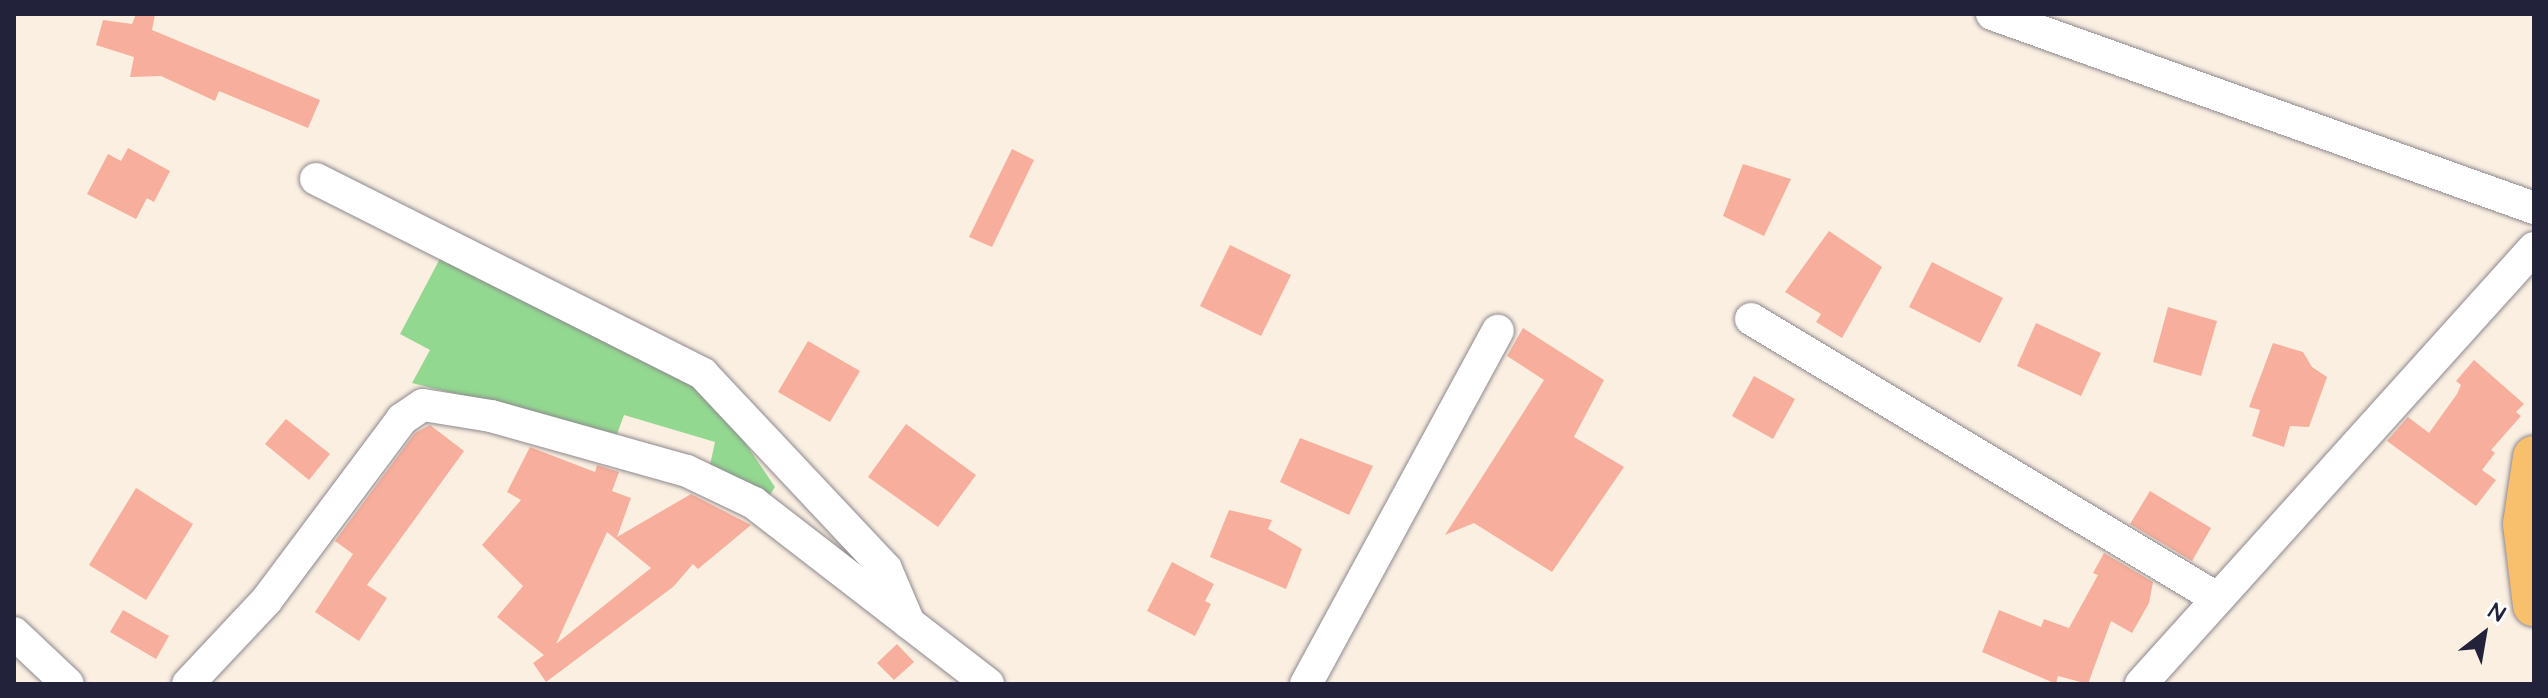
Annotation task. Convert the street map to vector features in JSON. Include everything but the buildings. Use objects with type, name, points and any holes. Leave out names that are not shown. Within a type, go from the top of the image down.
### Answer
[{"type":"main road","points":[[2534,457],[2524,524],[2534,605]]},
{"type":"street","points":[[1992,14],[2534,208]]},
{"type":"street","points":[[316,179],[703,374],[886,569],[911,626]]},
{"type":"street","points":[[2141,684],[2215,597],[2360,445],[2534,248]]},
{"type":"street","points":[[1751,319],[2215,597]]},
{"type":"street","points":[[1306,684],[1498,331]]},
{"type":"street","points":[[188,684],[266,601],[402,419],[423,405],[491,416],[687,471],[754,503],[988,684]]},
{"type":"street","points":[[14,633],[68,684]]},
{"type":"green space","points":[[443,253],[702,390],[722,409],[775,487],[768,498],[710,465],[715,442],[624,415],[617,434],[412,383],[430,350],[400,334]]}]
